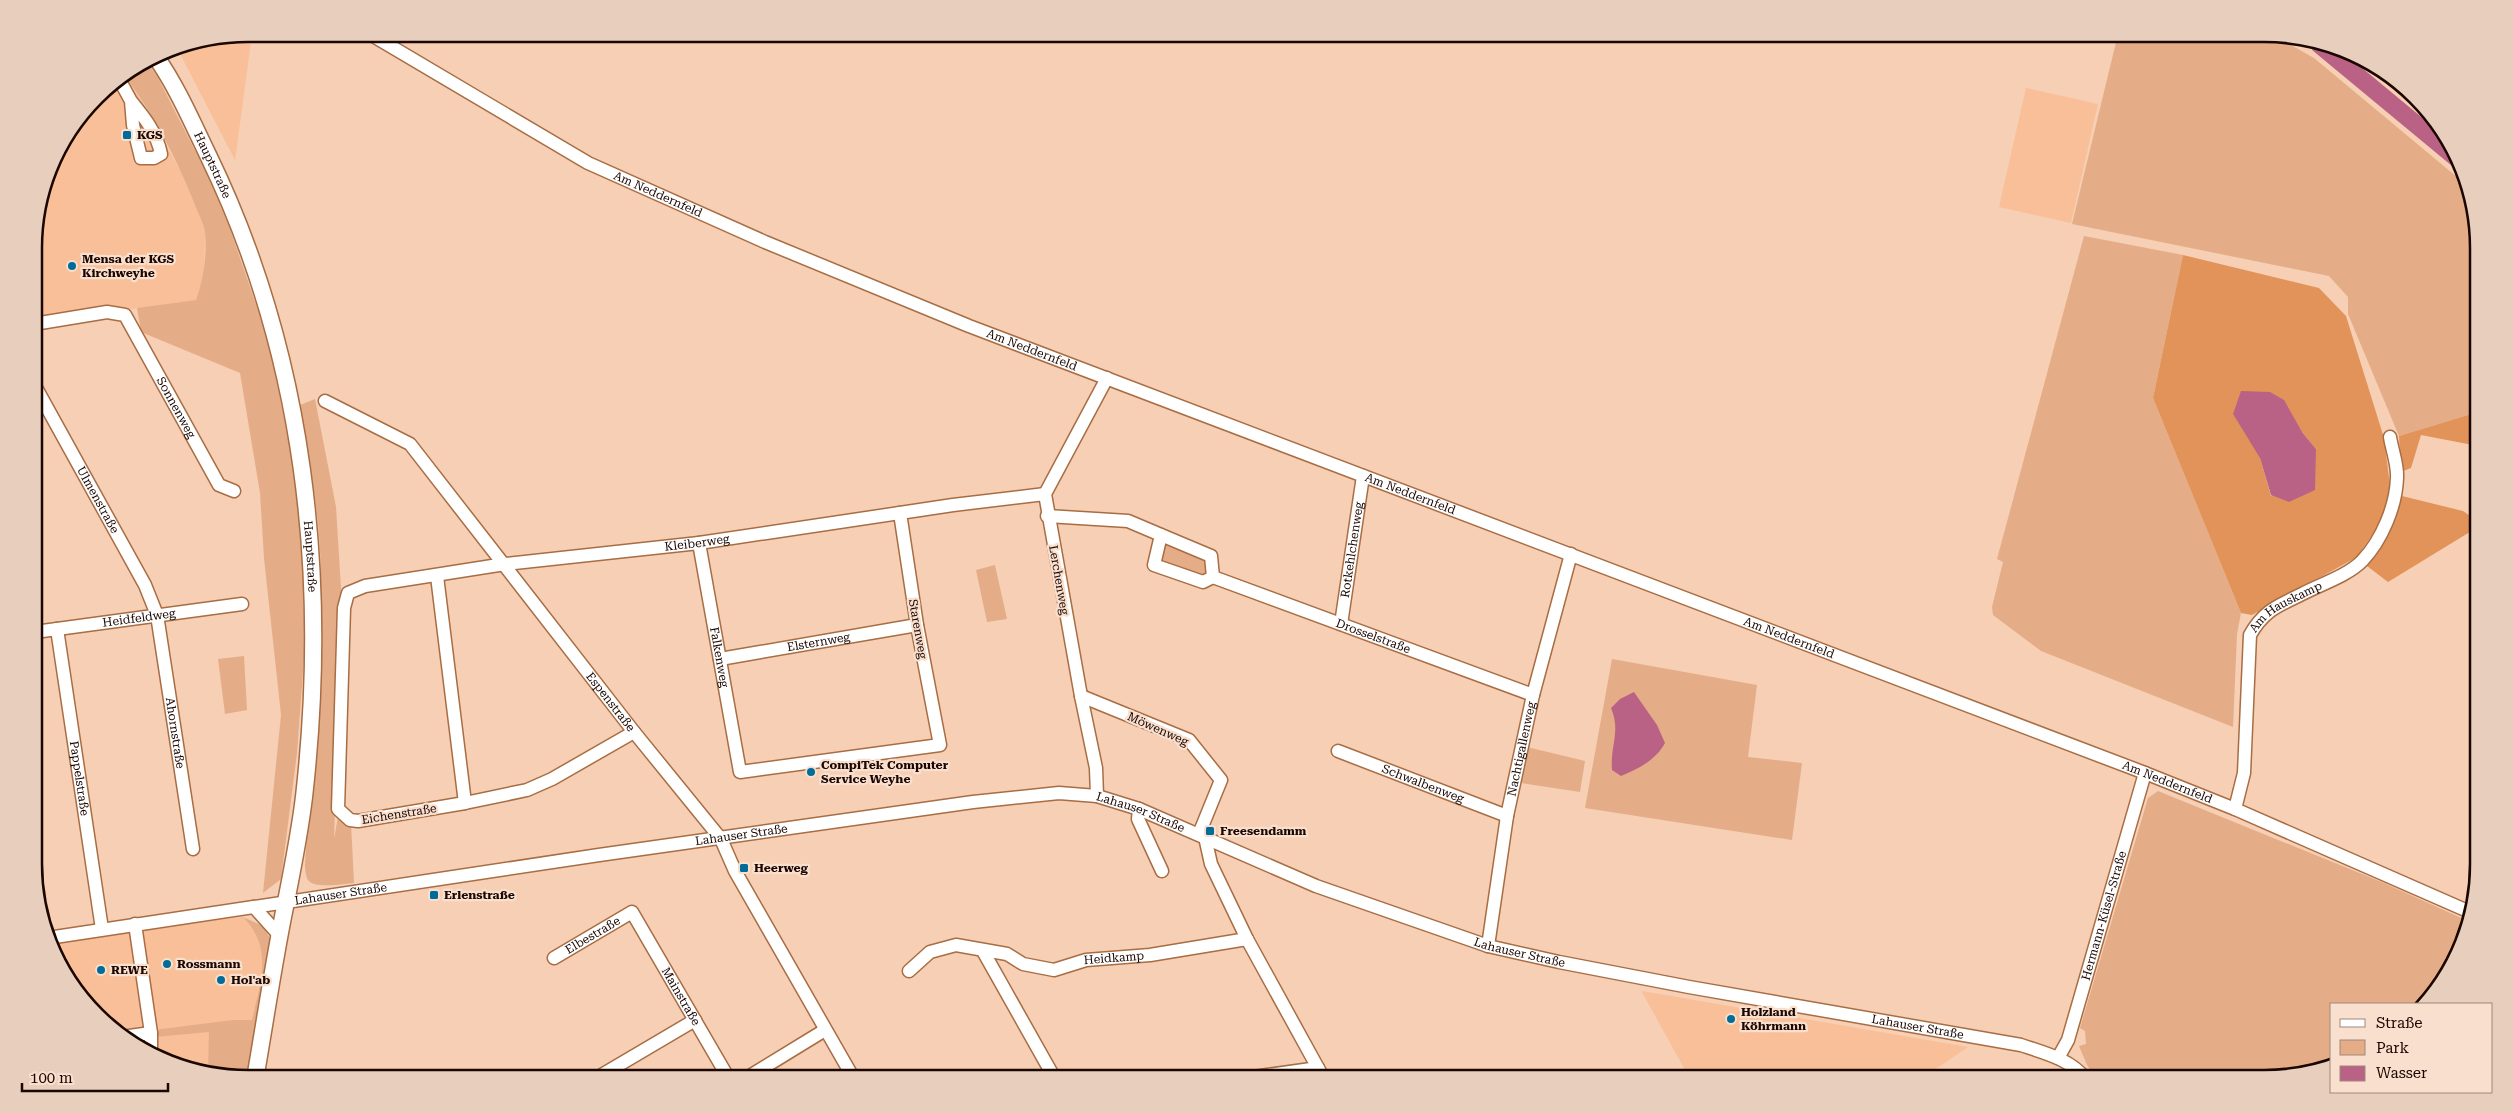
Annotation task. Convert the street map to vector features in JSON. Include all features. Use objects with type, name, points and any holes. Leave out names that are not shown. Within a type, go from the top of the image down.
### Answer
[{"type":"main road","name":"Hauptstraße","points":[[160,63],[194,125],[221,181],[252,258],[273,322],[289,390],[301,456],[308,514],[315,642],[304,798],[258,1070]]},
{"type":"street","name":"Am Neddernfeld","points":[[384,42],[608,173],[765,242],[968,326],[2146,773],[2235,809],[2465,910]]},
{"type":"street","points":[[123,85],[131,100]]},
{"type":"street","name":"Sonnenweg","points":[[42,323],[107,312],[125,315],[219,485],[234,491]]},
{"type":"street","points":[[1045,494],[1107,378]]},
{"type":"street","name":"Ulmenstraße","points":[[42,400],[145,585],[157,615]]},
{"type":"street","name":"Espenstraße","points":[[325,401],[410,444],[634,732],[721,839]]},
{"type":"street","name":"Am Hauskamp","points":[[2235,809],[2244,773],[2250,635],[2259,620],[2273,609],[2349,571],[2361,562],[2375,544],[2385,525],[2395,495],[2397,476],[2390,437]]},
{"type":"street","name":"Rotkehlchenweg","points":[[1341,624],[1363,476]]},
{"type":"street","name":"Kleiberweg","points":[[348,593],[365,586],[505,564],[699,543],[900,513],[1045,494]]},
{"type":"street","name":"Lerchenweg","points":[[1045,494],[1047,516],[1096,768],[1097,796]]},
{"type":"street","name":"Starenweg","points":[[740,772],[940,744],[917,625],[900,513]]},
{"type":"street","points":[[1047,516],[1128,522],[1211,556],[1213,577]]},
{"type":"street","name":"Drosselstraße","points":[[1161,535],[1154,565],[1203,582],[1213,577],[1532,695]]},
{"type":"street","name":"Falkenweg","points":[[699,543],[740,772]]},
{"type":"street","name":"Nachtigallenweg","points":[[1488,946],[1508,816],[1532,695],[1571,554]]},
{"type":"street","points":[[438,576],[465,803]]},
{"type":"street","name":"Eichenstraße","points":[[348,593],[344,608],[338,809],[350,820],[358,821],[465,803],[526,790],[552,779],[634,732]]},
{"type":"street","name":"Heidfeldweg","points":[[42,631],[242,604]]},
{"type":"street","name":"Ahornstraße","points":[[157,615],[193,849]]},
{"type":"street","name":"Elsternweg","points":[[720,659],[917,625]]},
{"type":"street","name":"Pappelstraße","points":[[57,629],[102,929]]},
{"type":"street","name":"Möwenweg","points":[[1081,696],[1189,740],[1221,780],[1202,836]]},
{"type":"street","name":"Schwalbenweg","points":[[1338,751],[1508,816]]},
{"type":"street","name":"Hermann-Küsel-Straße","points":[[2058,1058],[2068,1040],[2146,773]]},
{"type":"street","name":"Lahauser Straße","points":[[55,937],[973,802],[1059,793],[1097,796],[1139,809],[1316,886],[1488,946],[1559,962],[1680,985],[2021,1045],[2058,1058],[2078,1070]]},
{"type":"street","points":[[1139,809],[1138,819],[1162,871]]},
{"type":"street","points":[[1202,836],[1210,864],[1247,939],[1319,1070]]},
{"type":"street","points":[[721,839],[731,863],[849,1070]]},
{"type":"street","points":[[254,907],[280,936]]},
{"type":"street","name":"Elbestraße","points":[[554,958],[632,912]]},
{"type":"street","name":"Mainstraße","points":[[632,912],[724,1070]]},
{"type":"street","points":[[135,924],[151,1033],[151,1046]]},
{"type":"street","name":"Heidkamp","points":[[909,971],[930,952],[956,946],[1007,954],[1023,964],[1054,970],[1086,960],[1150,955],[1247,939]]},
{"type":"street","points":[[983,951],[1050,1070]]},
{"type":"street","points":[[610,1070],[695,1020]]},
{"type":"street","points":[[760,1070],[825,1030]]},
{"type":"street","points":[[133,1035],[151,1033]]},
{"type":"shaded area","points":[[251,42],[235,160],[180,54],[208,46]]},
{"type":"shaded area","points":[[129,81],[136,90],[188,185],[205,230],[204,279],[196,300],[42,322],[44,221],[53,182],[70,145],[85,123],[103,103]]},
{"type":"shaded area","points":[[2026,88],[2098,104],[2071,223],[1999,207]]},
{"type":"shaded area","points":[[2183,255],[2319,288],[2346,316],[2384,438],[2391,494],[2381,522],[2357,557],[2252,615],[2241,613],[2153,398]],"holes":[[[2302,432],[2316,449],[2271,496],[2260,458]]]},
{"type":"shaded area","points":[[2470,414],[2470,444],[2421,435],[2411,468],[2401,472],[2399,436]]},
{"type":"shaded area","points":[[2402,496],[2463,511],[2470,516],[2470,532],[2388,582],[2367,566],[2390,528]]},
{"type":"shaded area","points":[[243,917],[262,944],[262,972],[252,1021],[233,1020],[210,1031],[208,1067],[169,1055],[145,1043],[123,1028],[85,990],[70,968],[56,940],[149,926]]},
{"type":"shaded area","name":"Holzland Köhrmann","points":[[1642,991],[1968,1047],[1934,1070],[1685,1070]]},
{"type":"green space","points":[[2116,42],[2265,42],[2289,44],[2314,58],[2459,178],[2467,208],[2470,235],[2470,414],[2399,436],[2348,314],[2348,297],[2329,276],[2072,224]]},
{"type":"green space","points":[[151,67],[209,178],[230,229],[268,339],[294,467],[304,549],[304,658],[297,753],[281,879],[263,893],[281,715],[264,558],[260,493],[240,373],[141,332],[137,308],[196,300],[203,275],[206,250],[204,227],[183,176],[156,123],[128,81]]},
{"type":"green space","points":[[2084,236],[2183,255],[2153,398],[2241,613],[2237,634],[2233,727],[2041,651],[1993,615],[1992,607],[2003,562],[1997,559]]},
{"type":"green space","points":[[315,399],[336,507],[342,604],[334,839],[338,817],[351,823],[354,883],[329,885],[311,883],[307,879],[305,867],[320,652],[321,559],[311,471],[300,405]]},
{"type":"green space","points":[[1163,537],[1210,557],[1212,575],[1203,580],[1157,564]]},
{"type":"green space","points":[[995,565],[1007,619],[987,622],[976,570]]},
{"type":"green space","points":[[244,656],[247,710],[225,714],[218,659]]},
{"type":"green space","points":[[1612,659],[1757,685],[1748,757],[1802,763],[1792,840],[1585,808]]},
{"type":"green space","points":[[1527,747],[1585,761],[1580,792],[1521,783]]},
{"type":"green space","points":[[2158,791],[2384,883],[2463,919],[2455,944],[2443,968],[2416,1003],[2330,1003],[2330,1060],[2305,1067],[2278,1070],[2090,1070],[2079,1046],[2086,1044],[2085,1031],[2080,1028],[2148,798]]},
{"type":"green space","points":[[243,917],[263,926],[271,940],[250,1070],[208,1067],[209,1032],[155,1037],[154,1030],[233,1020],[252,1020],[262,966],[259,941],[253,929]]},
{"type":"water","points":[[2241,391],[2270,392],[2284,400],[2302,432],[2316,449],[2315,490],[2289,502],[2271,495],[2260,458],[2233,414]]},
{"type":"water","points":[[1634,692],[1657,725],[1665,743],[1652,759],[1621,776],[1612,770],[1615,724],[1611,708],[1620,699]]},
{"type":"waterway","points":[[2329,53],[2444,148]]},
{"type":"place","name":"KGS","points":[[127,135]]},
{"type":"place","name":"Mensa der KGS Kirchweyhe","points":[[72,266]]},
{"type":"place","name":"CompiTek Computer Service Weyhe","points":[[811,772]]},
{"type":"place","name":"Freesendamm","points":[[1210,831]]},
{"type":"place","name":"Heerweg","points":[[744,868]]},
{"type":"place","name":"Erlenstraße","points":[[434,895]]},
{"type":"place","name":"Rossmann","points":[[167,964]]},
{"type":"place","name":"REWE","points":[[101,970]]},
{"type":"place","name":"Hol'ab","points":[[221,980]]},
{"type":"place","name":"Holzland Köhrmann","points":[[1731,1019]]}]
